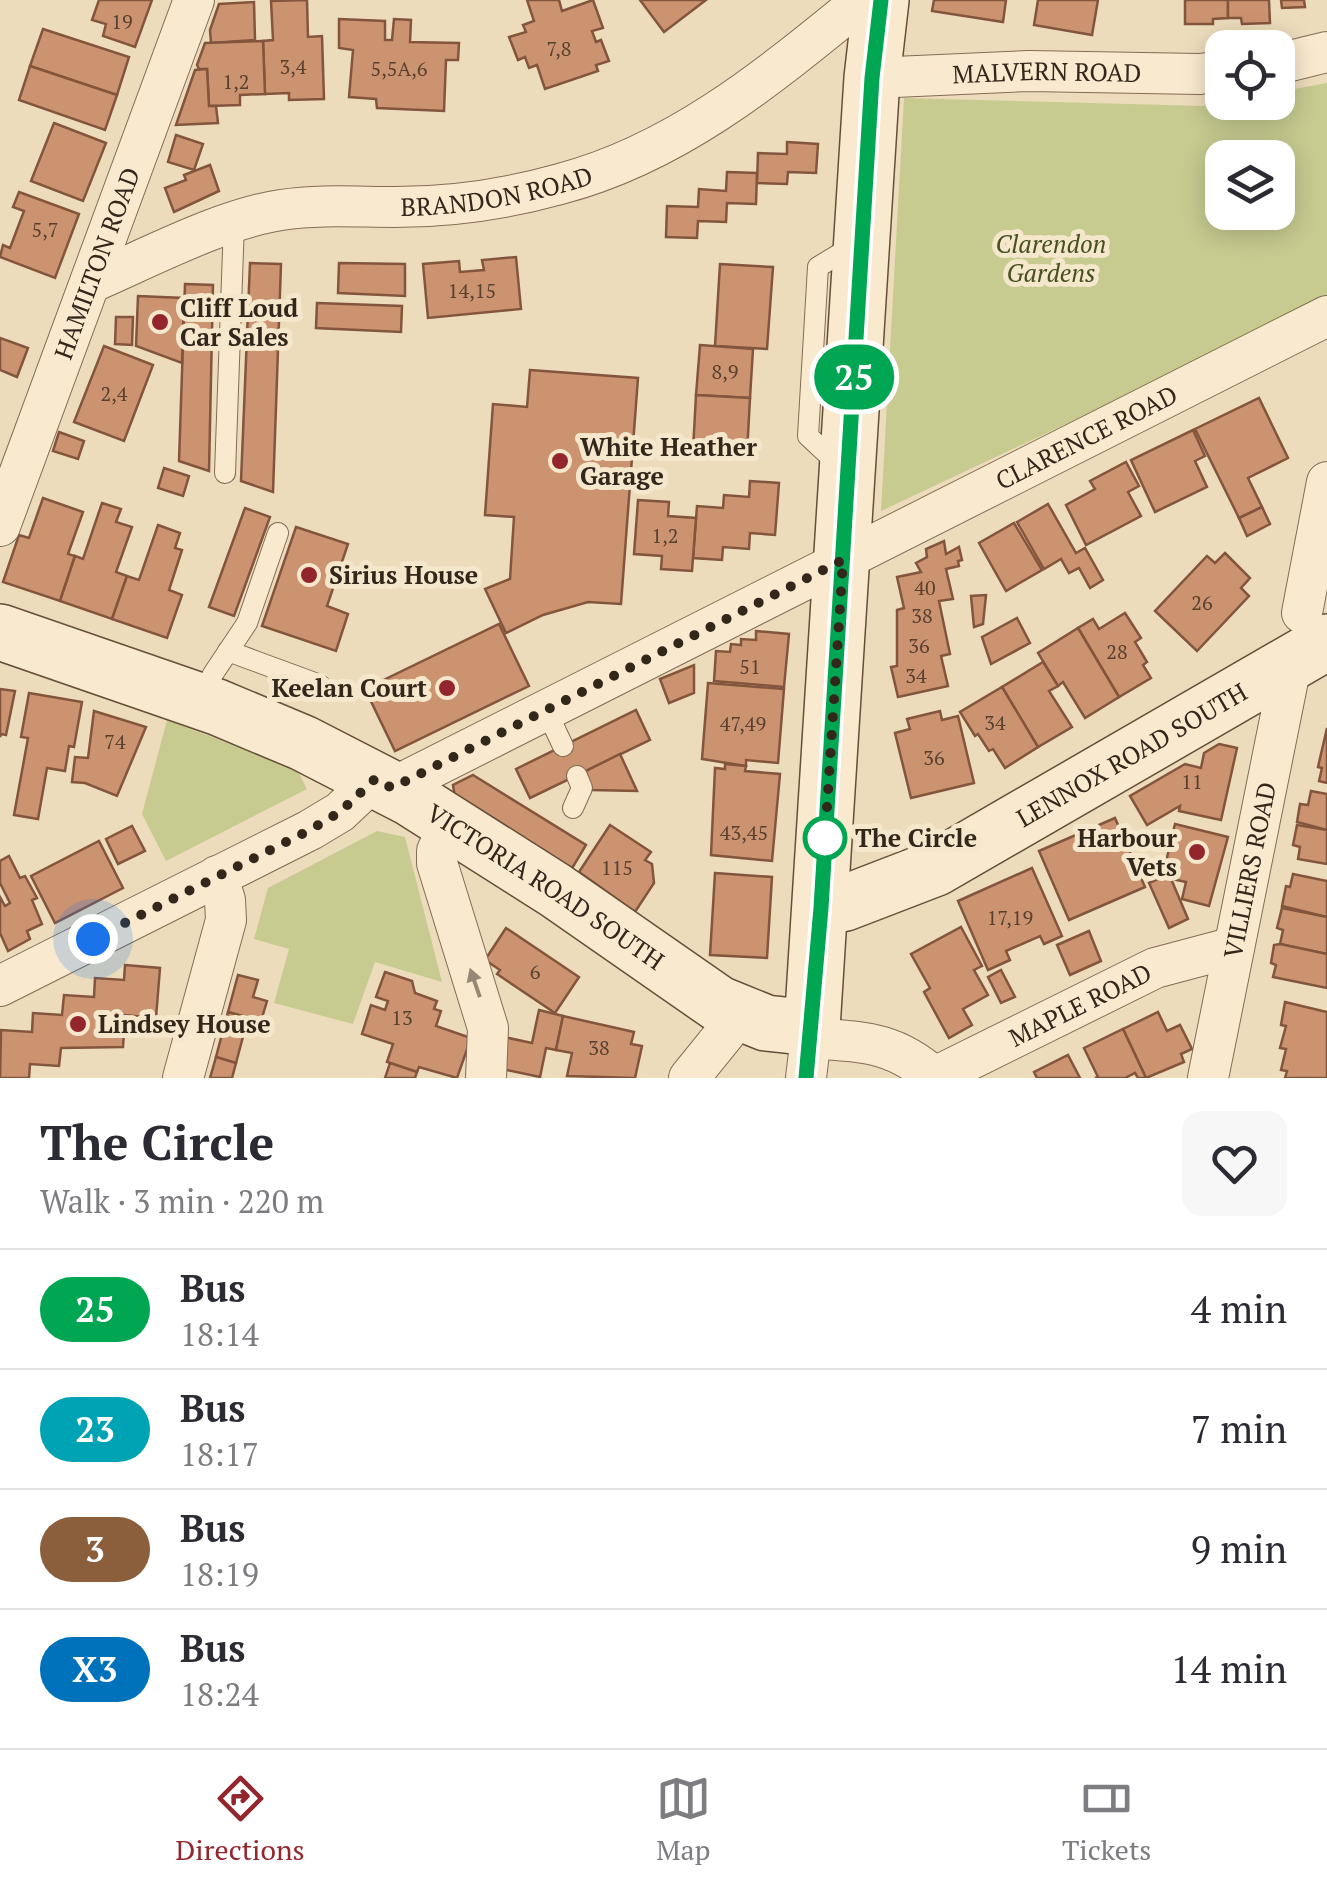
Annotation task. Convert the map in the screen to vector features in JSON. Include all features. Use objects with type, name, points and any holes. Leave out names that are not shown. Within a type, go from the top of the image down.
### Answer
[{"type":"main road","points":[[810,1048],[872,78],[881,0]]},
{"type":"main road","name":"VICTORIA ROAD SOUTH","points":[[0,632],[202,702],[304,743],[383,783],[555,890],[719,1004],[766,1023],[810,1048]]},
{"type":"main road","name":"LENNOX ROAD SOUTH","points":[[821,908],[936,868],[1307,638]]},
{"type":"street","name":"HAMILTON ROAD","points":[[0,526],[194,0]]},
{"type":"street","name":"BRANDON ROAD","points":[[90,283],[276,210],[494,200],[599,171],[689,130],[746,94],[863,0]]},
{"type":"street","points":[[1295,60],[1327,52]]},
{"type":"street","name":"MALVERN ROAD","points":[[872,78],[1029,71],[1205,73]]},
{"type":"street","name":"CLARENCE ROAD","points":[[0,986],[340,812],[383,783],[546,710],[1327,316]]},
{"type":"street","name":"VILLIERS ROAD","points":[[1208,1078],[1234,947],[1307,638],[1327,482]]},
{"type":"street","points":[[450,825],[437,863],[488,1028],[486,1078]]},
{"type":"street","points":[[183,1078],[226,920],[225,900],[217,876]]},
{"type":"street","name":"MAPLE ROAD","points":[[935,1078],[1155,968],[1234,947]]},
{"type":"street","points":[[690,1078],[740,1015]]},
{"type":"street","points":[[810,1048],[887,1046],[909,1056],[935,1078]]},
{"type":"lane","points":[[226,473],[234,224]]},
{"type":"lane","points":[[202,702],[213,674],[247,623],[278,532]]},
{"type":"lane","points":[[228,651],[320,684]]},
{"type":"lane","points":[[546,710],[563,746]]},
{"type":"lane","points":[[573,808],[582,788],[576,776]]},
{"type":"green space","name":"Clarendon Gardens","points":[[1327,83],[1327,301],[881,511],[904,98],[1204,106],[1205,120],[1295,120],[1295,89]]},
{"type":"green space","points":[[167,720],[297,769],[307,789],[166,861],[142,814]]},
{"type":"green space","points":[[377,831],[405,837],[442,982],[375,962],[353,1024],[274,1003],[289,949],[254,939],[268,888]]},
{"type":"building","points":[[99,0],[152,0],[135,47],[103,36],[106,24],[92,20]]},
{"type":"building","points":[[307,0],[308,37],[322,36],[324,99],[289,100],[289,93],[265,94],[263,41],[273,40],[271,1]]},
{"type":"building","points":[[527,0],[559,0],[562,11],[593,0],[603,28],[592,31],[596,42],[601,40],[609,61],[596,65],[598,71],[545,89],[537,65],[529,68],[525,57],[518,60],[509,37],[526,32],[523,25],[534,21]]},
{"type":"building","points":[[640,0],[706,0],[664,32]]},
{"type":"building","points":[[934,0],[1006,0],[1003,22],[932,11]]},
{"type":"building","points":[[1038,0],[1098,0],[1092,35],[1034,25]]},
{"type":"building","points":[[1185,0],[1228,0],[1228,18],[1213,19],[1213,24],[1185,24]]},
{"type":"building","points":[[1228,0],[1269,0],[1270,23],[1242,24],[1241,18],[1228,18]]},
{"type":"building","points":[[1281,0],[1304,0],[1305,7],[1282,8]]},
{"type":"building","points":[[254,2],[255,40],[211,43],[210,30],[219,4]]},
{"type":"building","points":[[339,19],[385,21],[385,40],[392,40],[394,19],[411,20],[410,42],[459,43],[458,60],[446,60],[444,111],[377,108],[376,99],[349,97],[353,50],[339,48]]},
{"type":"building","points":[[43,29],[129,57],[117,95],[30,66]]},
{"type":"building","points":[[263,41],[265,94],[240,95],[240,105],[209,106],[207,69],[197,65],[205,43]]},
{"type":"building","points":[[30,66],[117,95],[105,130],[19,100]]},
{"type":"building","points":[[207,69],[209,106],[216,106],[218,123],[176,125],[195,70]]},
{"type":"building","points":[[54,123],[106,143],[83,201],[31,181]]},
{"type":"building","points":[[176,135],[203,144],[194,170],[168,162]]},
{"type":"building","points":[[787,142],[818,144],[816,173],[788,172],[787,184],[757,183],[758,153],[787,154]]},
{"type":"building","points":[[210,165],[219,191],[174,212],[165,188]]},
{"type":"building","points":[[727,172],[757,173],[756,204],[727,203],[726,222],[698,221],[697,238],[666,237],[667,206],[698,207],[699,189],[726,191]]},
{"type":"building","points":[[19,192],[79,214],[55,278],[0,257],[3,245],[10,248],[24,211],[13,207]]},
{"type":"building","points":[[516,257],[521,309],[428,318],[423,264],[459,261],[460,272],[484,270],[482,260]]},
{"type":"building","points":[[250,263],[281,264],[273,492],[241,481]]},
{"type":"building","points":[[339,263],[405,264],[405,296],[338,293]]},
{"type":"building","points":[[720,264],[773,267],[767,349],[715,346]]},
{"type":"building","points":[[185,284],[213,285],[209,471],[179,461]]},
{"type":"building","name":"Cliff Loud Car Sales","points":[[138,296],[184,298],[182,363],[136,346]]},
{"type":"building","points":[[317,303],[402,306],[401,332],[316,328]]},
{"type":"building","points":[[116,317],[133,317],[132,345],[115,344]]},
{"type":"building","points":[[0,338],[28,348],[17,377],[0,370]]},
{"type":"building","points":[[700,345],[753,349],[750,398],[696,395]]},
{"type":"building","points":[[104,346],[153,365],[124,441],[74,422]]},
{"type":"building","name":"White Heather Garage","points":[[530,370],[638,378],[621,604],[588,602],[543,615],[506,633],[485,589],[510,579],[514,517],[485,515],[493,404],[527,407]]},
{"type":"building","points":[[696,395],[750,398],[747,454],[693,450]]},
{"type":"building","points":[[1259,398],[1288,458],[1248,478],[1262,507],[1239,518],[1195,429]]},
{"type":"building","points":[[1193,430],[1205,456],[1195,461],[1207,487],[1155,512],[1131,460]]},
{"type":"building","points":[[59,432],[84,441],[78,459],[53,451]]},
{"type":"building","points":[[1126,462],[1139,486],[1128,492],[1141,516],[1086,545],[1066,505],[1095,489],[1090,481]]},
{"type":"building","points":[[164,468],[189,476],[183,496],[158,488]]},
{"type":"building","points":[[750,481],[779,483],[775,535],[750,533],[749,549],[723,547],[722,560],[693,558],[697,506],[723,508],[724,495],[749,497]]},
{"type":"building","points":[[43,498],[83,512],[68,554],[75,556],[60,601],[3,582],[19,535],[29,538]]},
{"type":"building","points":[[638,500],[669,502],[668,516],[696,518],[692,571],[661,569],[662,556],[634,554]]},
{"type":"building","points":[[102,503],[121,509],[116,522],[132,527],[116,572],[127,576],[112,619],[60,601],[75,556],[83,559]]},
{"type":"building","points":[[1048,504],[1076,553],[1085,548],[1103,580],[1090,588],[1079,568],[1069,573],[1061,559],[1044,569],[1017,522]]},
{"type":"building","points":[[1262,507],[1270,524],[1247,536],[1239,518]]},
{"type":"building","points":[[245,508],[270,517],[234,616],[209,607]]},
{"type":"building","points":[[1014,523],[1042,570],[1006,591],[979,543]]},
{"type":"building","points":[[158,525],[180,533],[175,548],[182,550],[169,590],[182,595],[167,638],[112,619],[127,576],[139,580]]},
{"type":"building","name":"Sirius House","points":[[296,527],[348,544],[327,606],[348,614],[336,651],[262,626]]},
{"type":"building","points":[[944,541],[946,554],[959,547],[962,560],[958,561],[959,566],[946,569],[953,599],[939,601],[950,654],[941,656],[948,686],[898,697],[891,667],[897,666],[897,610],[904,608],[897,577],[921,572],[916,563],[927,557],[926,549]]},
{"type":"building","points":[[1225,553],[1250,578],[1241,588],[1249,596],[1197,651],[1155,611],[1207,556],[1215,563]]},
{"type":"building","points":[[986,595],[983,624],[974,627],[971,596]]},
{"type":"building","points":[[1125,613],[1141,638],[1135,642],[1151,678],[1119,697],[1078,628],[1093,619],[1099,629]]},
{"type":"building","points":[[1017,618],[1030,643],[991,664],[982,637]]},
{"type":"building","name":"Keelan Court","points":[[499,624],[529,686],[395,751],[365,689]]},
{"type":"building","points":[[1078,628],[1119,697],[1085,718],[1063,682],[1058,686],[1038,653]]},
{"type":"building","points":[[756,631],[789,634],[784,687],[714,681],[716,651],[730,652],[731,644],[741,645],[741,639],[756,640]]},
{"type":"building","points":[[1043,662],[1058,686],[1049,691],[1072,727],[1038,747],[1002,687]]},
{"type":"building","points":[[694,665],[694,693],[669,703],[660,679]]},
{"type":"building","points":[[708,683],[784,689],[778,763],[746,760],[746,766],[702,759]]},
{"type":"building","points":[[1002,687],[1038,747],[1005,768],[993,749],[989,751],[978,734],[975,736],[960,712]]},
{"type":"building","points":[[0,689],[15,691],[6,735],[0,737]]},
{"type":"building","points":[[29,693],[82,702],[65,771],[47,768],[38,819],[14,815],[28,738],[21,737]]},
{"type":"building","points":[[636,710],[650,740],[530,798],[516,769]]},
{"type":"building","points":[[94,711],[146,727],[117,796],[72,782],[75,757],[88,758]]},
{"type":"building","points":[[940,711],[942,720],[958,716],[974,783],[911,798],[895,733],[910,729],[907,719]]},
{"type":"building","points":[[1327,728],[1327,783],[1319,781],[1322,768],[1318,767]]},
{"type":"building","points":[[1219,744],[1237,748],[1221,820],[1179,811],[1180,806],[1147,825],[1130,796],[1185,764],[1201,768],[1204,753]]},
{"type":"building","points":[[620,754],[637,791],[591,790],[586,771]]},
{"type":"building","points":[[725,764],[746,766],[745,771],[780,774],[772,861],[711,855],[715,768],[725,769]]},
{"type":"building","points":[[473,775],[586,845],[571,870],[455,798],[453,785]]},
{"type":"building","points":[[1311,791],[1327,794],[1327,830],[1297,822],[1300,804],[1308,805]]},
{"type":"building","points":[[1115,818],[1145,887],[1069,920],[1039,851]]},
{"type":"building","name":"Harbour Vets","points":[[1175,824],[1228,837],[1209,906],[1182,899],[1186,882],[1172,879],[1175,869],[1165,866]]},
{"type":"building","points":[[610,825],[651,852],[645,860],[652,864],[654,883],[635,912],[579,872]]},
{"type":"building","points":[[1297,825],[1327,830],[1327,864],[1298,859],[1300,847],[1293,845]]},
{"type":"building","points":[[132,826],[145,851],[118,864],[106,839]]},
{"type":"building","points":[[99,841],[123,888],[55,923],[31,876]]},
{"type":"building","points":[[9,856],[20,878],[25,876],[37,898],[32,900],[42,924],[27,931],[30,939],[8,951],[0,933],[0,897],[5,906],[10,903],[0,883],[0,861]]},
{"type":"building","points":[[1032,868],[1062,936],[1044,944],[1040,936],[1006,951],[1010,960],[988,970],[958,901]]},
{"type":"building","points":[[715,873],[772,877],[767,958],[710,955]]},
{"type":"building","points":[[1169,874],[1188,919],[1169,928],[1149,883]]},
{"type":"building","points":[[1293,874],[1327,881],[1327,917],[1282,906]]},
{"type":"building","points":[[1282,908],[1327,917],[1327,954],[1280,944],[1283,930],[1277,928]]},
{"type":"building","points":[[961,927],[982,966],[974,970],[988,995],[963,1009],[972,1025],[949,1038],[924,992],[930,988],[911,954]]},
{"type":"building","points":[[506,928],[579,977],[555,1013],[497,974],[500,970],[485,960]]},
{"type":"building","points":[[1089,931],[1101,961],[1070,975],[1057,945]]},
{"type":"building","points":[[1274,945],[1327,954],[1327,988],[1273,977]]},
{"type":"building","name":"Lindsey House","points":[[125,965],[160,968],[156,1018],[125,1015],[123,1047],[61,1048],[59,1066],[30,1064],[29,1078],[0,1078],[1,1030],[32,1032],[33,1013],[62,1015],[64,995],[94,997],[95,978],[124,980]]},
{"type":"building","points":[[1001,970],[1015,997],[1001,1003],[988,977]]},
{"type":"building","points":[[385,972],[412,981],[415,993],[437,1001],[434,1009],[441,1011],[436,1026],[471,1038],[457,1078],[419,1067],[417,1072],[387,1062],[393,1044],[362,1034],[371,1005],[385,1010],[388,1001],[376,997]]},
{"type":"building","points":[[238,975],[258,980],[253,997],[267,1001],[261,1021],[228,1012]]},
{"type":"building","points":[[1285,1002],[1327,1012],[1327,1078],[1285,1078],[1287,1071],[1281,1070],[1286,1049],[1280,1048],[1286,1026],[1281,1025]]},
{"type":"building","points":[[539,1010],[563,1016],[556,1050],[546,1048],[540,1077],[497,1068],[504,1037],[532,1043]]},
{"type":"building","points":[[228,1012],[248,1018],[236,1063],[216,1057]]},
{"type":"building","points":[[1158,1012],[1167,1031],[1180,1025],[1192,1049],[1181,1054],[1184,1062],[1146,1078],[1123,1029]]},
{"type":"building","points":[[563,1016],[634,1032],[631,1044],[642,1046],[635,1078],[567,1076],[572,1053],[556,1050]]},
{"type":"building","points":[[1123,1029],[1146,1078],[1138,1078],[1135,1073],[1125,1078],[1095,1078],[1098,1077],[1084,1048]]},
{"type":"building","points":[[1068,1055],[1080,1078],[1037,1078],[1034,1072]]},
{"type":"building","points":[[216,1057],[236,1063],[232,1078],[210,1078]]},
{"type":"building","points":[[390,1063],[417,1072],[415,1078],[385,1078]]},
{"type":"bus line","name":"25","points":[[806,1078],[821,908],[872,78],[881,0]]},
{"type":"place","name":"Cliff Loud Car Sales","points":[[160,322]]},
{"type":"place","name":"White Heather Garage","points":[[560,461]]},
{"type":"place","name":"Sirius House","points":[[309,575]]},
{"type":"place","name":"Keelan Court","points":[[447,688]]},
{"type":"place","name":"The Circle","points":[[825,838]]},
{"type":"place","name":"Harbour Vets","points":[[1197,852]]},
{"type":"place","name":"Lindsey House","points":[[78,1024]]},
{"type":"route","points":[[93,939],[310,830],[340,812],[375,779],[392,788],[843,560],[825,838]]}]
